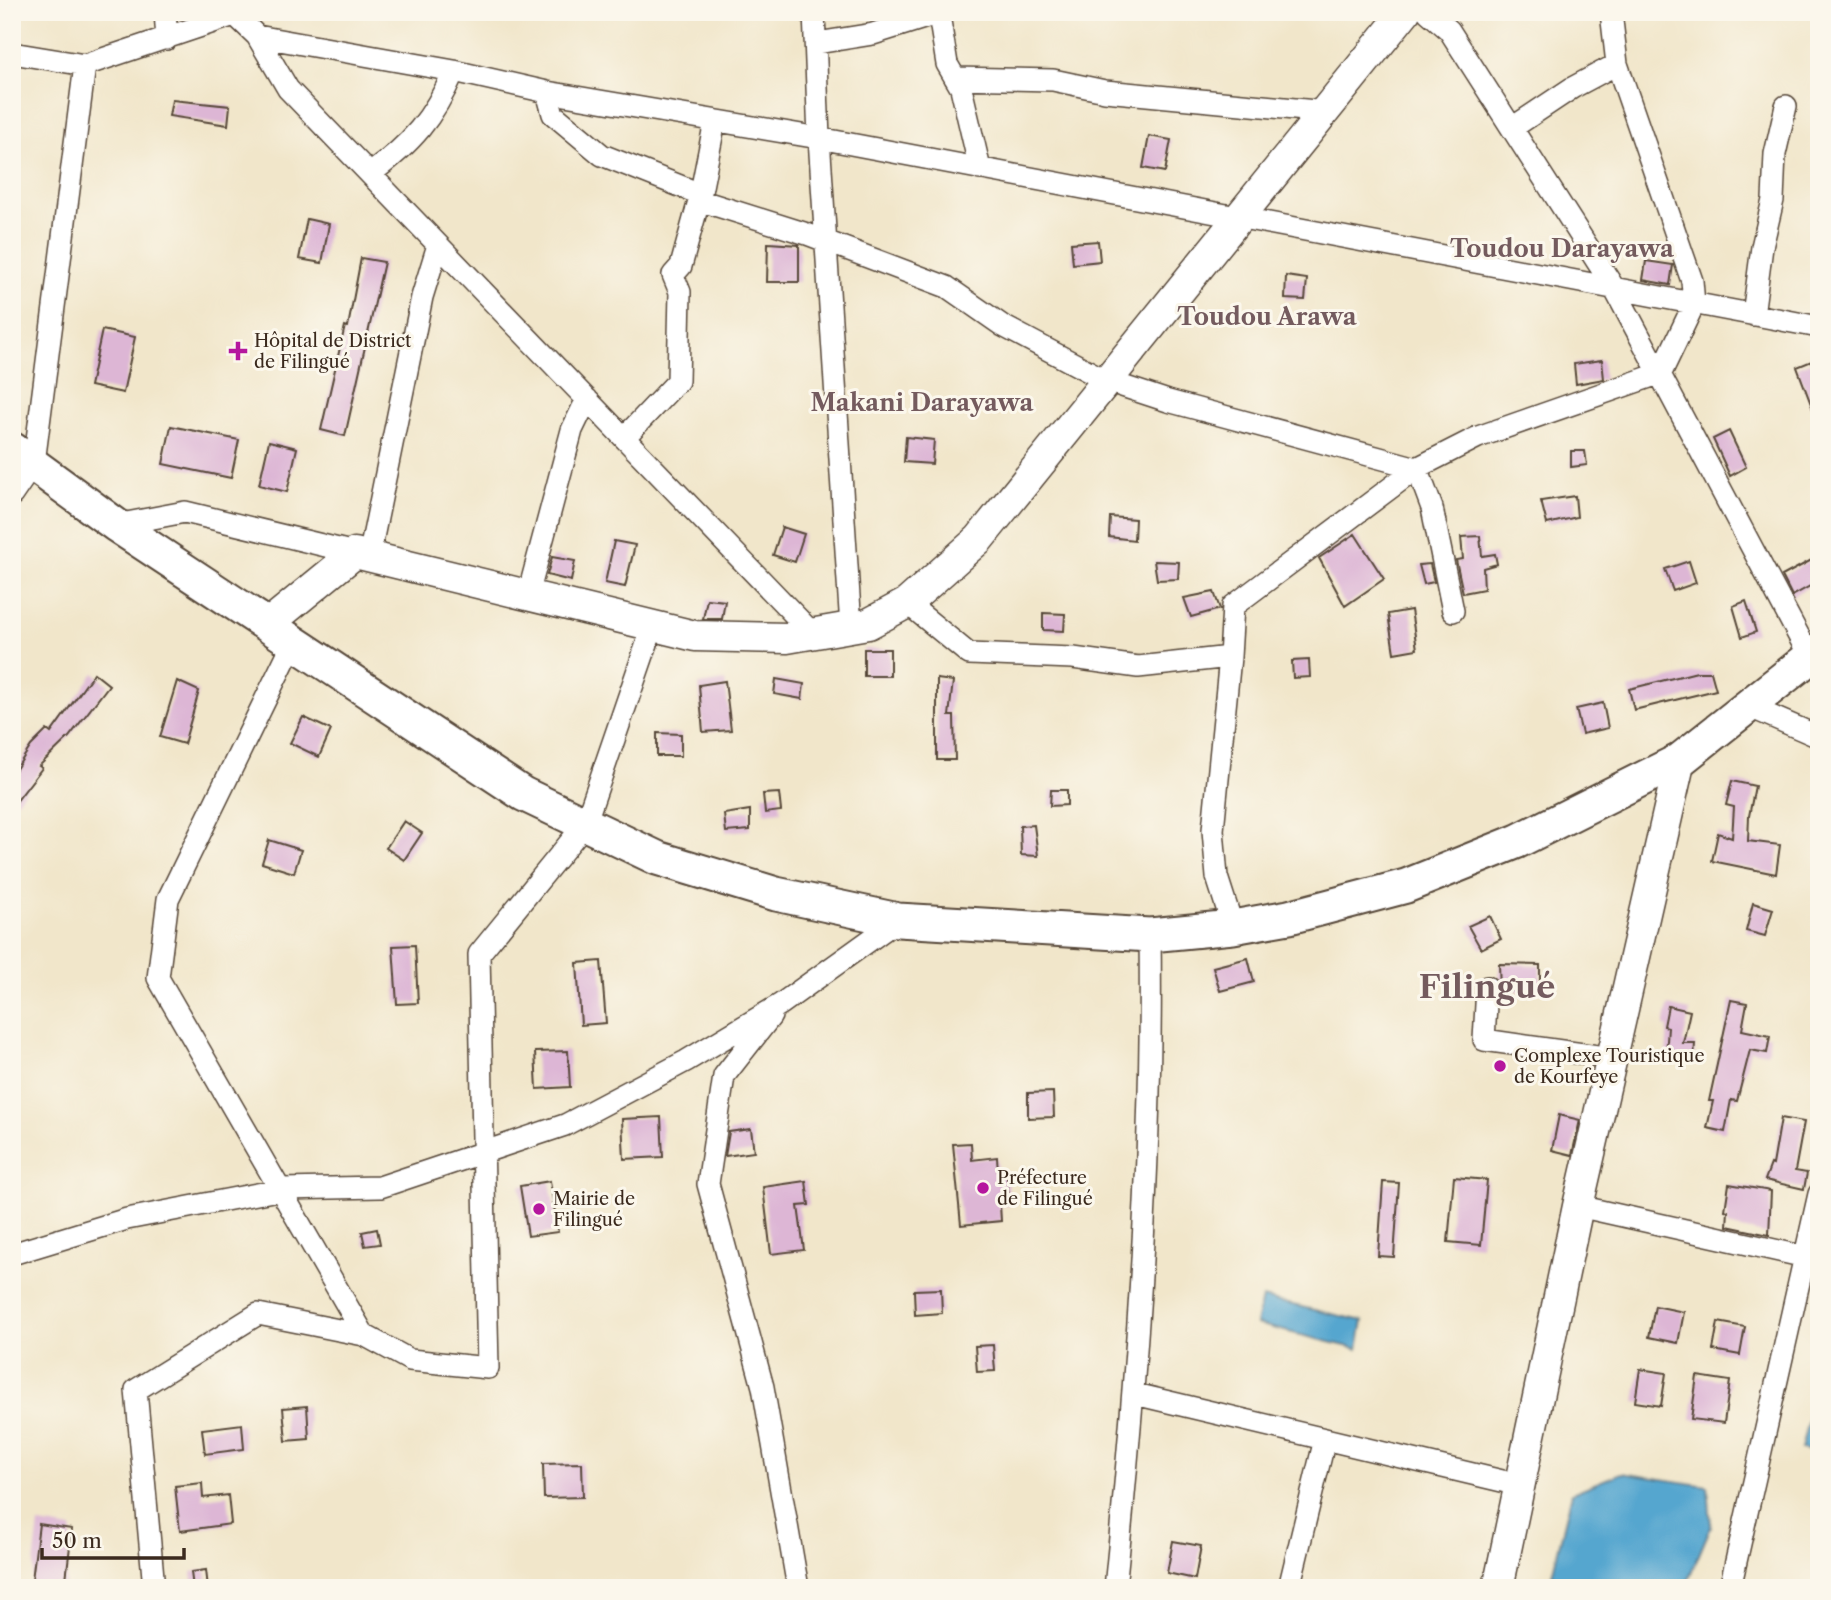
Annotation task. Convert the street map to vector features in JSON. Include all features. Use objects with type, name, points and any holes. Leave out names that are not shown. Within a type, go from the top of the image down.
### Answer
[{"type":"main road","points":[[23,456],[116,525],[523,794],[657,858],[776,894],[898,920],[1150,934],[1233,927],[1289,917],[1406,886],[1518,841],[1680,760],[1814,654]]},
{"type":"street","points":[[165,12],[167,39]]},
{"type":"street","points":[[814,12],[819,138],[828,243],[851,627]]},
{"type":"street","points":[[116,525],[185,512],[695,636],[787,638],[867,624],[907,603],[979,539],[1405,12]]},
{"type":"street","points":[[1428,12],[1449,30],[1614,288],[1814,654]]},
{"type":"street","points":[[1233,927],[1217,877],[1213,830],[1233,607],[1417,468],[1478,437],[1661,373],[1695,304],[1692,281],[1617,64],[1611,12]]},
{"type":"street","points":[[12,53],[85,65],[239,14],[257,36],[288,89],[813,634]]},
{"type":"street","points":[[817,43],[873,34],[941,14],[947,64],[961,88],[980,169]]},
{"type":"street","points":[[257,36],[454,71],[547,92],[819,138],[1819,327]]},
{"type":"street","points":[[1512,128],[1573,88],[1617,64]]},
{"type":"street","points":[[12,495],[23,456],[85,65]]},
{"type":"street","points":[[370,174],[401,151],[437,108],[454,71]]},
{"type":"street","points":[[955,78],[1052,80],[1105,90],[1326,112]]},
{"type":"street","points":[[547,92],[553,114],[602,155],[700,197],[705,202],[947,287],[1003,326],[1107,381],[1168,401],[1417,468]]},
{"type":"street","points":[[1753,315],[1762,247],[1773,200],[1775,154],[1786,106]]},
{"type":"street","points":[[624,438],[678,381],[680,292],[673,275],[681,266],[700,197],[715,121]]},
{"type":"street","points":[[364,1335],[158,978],[168,899],[280,633],[362,555],[422,297],[438,245]]},
{"type":"street","points":[[528,596],[572,430],[587,400]]},
{"type":"street","points":[[1417,468],[1432,508],[1452,611]]},
{"type":"street","points":[[907,603],[969,654],[1073,658],[1138,667],[1230,657]]},
{"type":"street","points":[[154,1588],[136,1390],[258,1314],[364,1335],[410,1360],[488,1368],[479,954],[585,824],[653,626]]},
{"type":"street","points":[[1750,707],[1819,737]]},
{"type":"street","points":[[1498,1588],[1578,1206],[1680,760]]},
{"type":"street","points":[[12,1254],[127,1219],[282,1189],[380,1187],[483,1150],[565,1125],[685,1061],[781,1004],[898,920]]},
{"type":"street","points":[[1115,1588],[1135,1394],[1152,1054],[1150,934]]},
{"type":"street","points":[[1487,987],[1484,1040],[1612,1058]]},
{"type":"street","points":[[781,1004],[724,1076],[708,1184],[763,1387],[798,1588]]},
{"type":"street","points":[[1730,1588],[1812,1259],[1819,1194]]},
{"type":"street","points":[[1578,1206],[1812,1259]]},
{"type":"street","points":[[1135,1394],[1519,1485]]},
{"type":"street","points":[[1289,1588],[1325,1439]]},
{"type":"water","points":[[1262,1298],[1363,1321],[1358,1349],[1256,1324]]},
{"type":"water","points":[[1819,1405],[1819,1452],[1801,1449],[1810,1411]]},
{"type":"water","points":[[1621,1473],[1708,1486],[1711,1526],[1685,1588],[1549,1587],[1572,1493]]},
{"type":"building","points":[[172,100],[230,106],[228,125],[169,116]]},
{"type":"building","points":[[1149,136],[1171,140],[1165,172],[1143,168]]},
{"type":"building","points":[[307,219],[329,224],[322,263],[299,259]]},
{"type":"building","points":[[1098,241],[1100,261],[1073,264],[1071,243]]},
{"type":"building","points":[[768,243],[799,245],[799,282],[767,282]]},
{"type":"building","points":[[361,258],[384,262],[345,436],[321,430],[345,326],[348,327]]},
{"type":"building","points":[[1646,261],[1673,265],[1670,285],[1643,280]]},
{"type":"building","points":[[1286,276],[1307,279],[1305,300],[1285,299]]},
{"type":"building","points":[[102,330],[135,337],[123,393],[90,386]]},
{"type":"building","points":[[1819,358],[1819,420],[1817,420],[1797,367]]},
{"type":"building","points":[[1602,360],[1604,379],[1576,384],[1574,364]]},
{"type":"building","points":[[171,426],[239,440],[231,478],[163,464]]},
{"type":"building","points":[[1729,431],[1746,467],[1730,476],[1713,439]]},
{"type":"building","points":[[906,437],[934,440],[932,464],[904,462]]},
{"type":"building","points":[[269,441],[297,448],[287,492],[259,485]]},
{"type":"building","points":[[1571,451],[1585,451],[1587,465],[1571,467]]},
{"type":"building","points":[[1575,496],[1577,517],[1547,524],[1541,501]]},
{"type":"building","points":[[1110,517],[1135,519],[1134,540],[1109,537]]},
{"type":"building","points":[[782,527],[804,534],[795,562],[773,555]]},
{"type":"building","points":[[1355,534],[1384,579],[1345,606],[1319,558]]},
{"type":"building","points":[[1480,536],[1482,556],[1495,554],[1497,564],[1483,568],[1484,589],[1463,593],[1456,560],[1463,559],[1461,537]]},
{"type":"building","points":[[614,541],[635,545],[625,587],[605,583]]},
{"type":"building","points":[[1819,556],[1819,581],[1792,596],[1782,576]]},
{"type":"building","points":[[552,557],[575,561],[571,581],[547,575]]},
{"type":"building","points":[[1154,561],[1179,562],[1178,579],[1157,580]]},
{"type":"building","points":[[1689,561],[1696,583],[1673,591],[1665,569]]},
{"type":"building","points":[[1430,564],[1434,582],[1424,584],[1419,565]]},
{"type":"building","points":[[1214,592],[1220,609],[1191,617],[1184,598]]},
{"type":"building","points":[[707,599],[725,601],[722,619],[703,619]]},
{"type":"building","points":[[1746,601],[1756,632],[1742,637],[1733,606]]},
{"type":"building","points":[[1411,610],[1417,649],[1394,653],[1388,614]]},
{"type":"building","points":[[1043,613],[1065,614],[1064,631],[1043,630]]},
{"type":"building","points":[[864,649],[890,649],[890,676],[864,676]]},
{"type":"building","points":[[1309,660],[1310,677],[1293,678],[1292,661]]},
{"type":"building","points":[[1697,672],[1711,672],[1716,690],[1634,710],[1629,689]]},
{"type":"building","points":[[94,673],[109,685],[69,737],[39,766],[42,768],[12,807],[12,775],[31,746],[47,730],[51,733]]},
{"type":"building","points":[[776,679],[804,684],[802,699],[774,694]]},
{"type":"building","points":[[937,679],[953,681],[949,716],[954,716],[955,760],[937,760]]},
{"type":"building","points":[[177,681],[199,691],[184,744],[160,737]]},
{"type":"building","points":[[725,681],[731,730],[703,732],[699,685]]},
{"type":"building","points":[[1603,703],[1608,728],[1582,734],[1576,709]]},
{"type":"building","points":[[303,717],[331,730],[319,757],[290,743]]},
{"type":"building","points":[[657,733],[681,734],[681,756],[657,756]]},
{"type":"building","points":[[1732,781],[1755,786],[1749,816],[1748,841],[1780,845],[1776,874],[1712,861],[1718,833],[1732,838],[1734,807],[1726,805]]},
{"type":"building","points":[[1051,790],[1067,790],[1067,805],[1050,806]]},
{"type":"building","points":[[779,793],[781,811],[765,813],[763,794]]},
{"type":"building","points":[[750,810],[750,830],[726,832],[724,814]]},
{"type":"building","points":[[404,821],[422,833],[404,860],[386,848]]},
{"type":"building","points":[[1034,825],[1038,856],[1021,855],[1020,826]]},
{"type":"building","points":[[269,840],[301,850],[294,873],[262,863]]},
{"type":"building","points":[[1753,903],[1773,909],[1765,936],[1746,931]]},
{"type":"building","points":[[1490,916],[1501,939],[1481,949],[1468,926]]},
{"type":"building","points":[[415,945],[418,1003],[397,1004],[393,946]]},
{"type":"building","points":[[1248,958],[1254,982],[1220,991],[1213,967]]},
{"type":"building","points":[[601,961],[606,1023],[581,1025],[577,963]]},
{"type":"building","points":[[1499,964],[1540,965],[1540,991],[1500,990]]},
{"type":"building","points":[[1731,1000],[1747,1003],[1742,1030],[1770,1036],[1767,1053],[1750,1050],[1737,1101],[1731,1100],[1725,1132],[1707,1128],[1713,1101],[1709,1101]]},
{"type":"building","points":[[1668,1006],[1690,1011],[1683,1043],[1695,1043],[1694,1058],[1666,1056],[1668,1027],[1664,1026]]},
{"type":"building","points":[[568,1051],[570,1087],[537,1089],[535,1052]]},
{"type":"building","points":[[1053,1092],[1054,1117],[1028,1118],[1028,1093]]},
{"type":"building","points":[[1559,1115],[1580,1120],[1572,1155],[1552,1150]]},
{"type":"building","points":[[661,1117],[663,1157],[624,1159],[622,1119]]},
{"type":"building","points":[[1781,1118],[1804,1122],[1795,1171],[1807,1173],[1804,1189],[1765,1180],[1771,1164],[1773,1165]]},
{"type":"building","points":[[751,1129],[754,1152],[725,1156],[729,1132]]},
{"type":"building","name":"Préfecture de Filingué","points":[[971,1143],[972,1160],[997,1157],[998,1172],[1006,1171],[1010,1205],[1000,1205],[1001,1221],[961,1225],[953,1144]]},
{"type":"building","points":[[1454,1177],[1487,1180],[1481,1245],[1448,1242]]},
{"type":"building","name":"Mairie de Filingué","points":[[550,1181],[558,1232],[528,1236],[520,1186]]},
{"type":"building","points":[[806,1181],[809,1205],[798,1206],[804,1250],[771,1254],[763,1187]]},
{"type":"building","points":[[1383,1182],[1399,1183],[1394,1257],[1378,1256]]},
{"type":"building","points":[[1729,1184],[1771,1191],[1769,1235],[1727,1226],[1728,1211],[1725,1210]]},
{"type":"building","points":[[377,1229],[380,1244],[365,1246],[362,1232]]},
{"type":"building","points":[[941,1289],[942,1313],[915,1315],[914,1290]]},
{"type":"building","points":[[1655,1306],[1684,1312],[1678,1343],[1649,1337]]},
{"type":"building","points":[[1718,1322],[1745,1327],[1740,1355],[1713,1350]]},
{"type":"building","points":[[993,1345],[995,1371],[977,1372],[975,1346]]},
{"type":"building","points":[[1640,1369],[1666,1373],[1661,1406],[1635,1402]]},
{"type":"building","points":[[1697,1376],[1730,1381],[1724,1423],[1691,1419]]},
{"type":"building","points":[[307,1406],[309,1439],[286,1441],[283,1408]]},
{"type":"building","points":[[242,1424],[244,1449],[205,1454],[202,1429]]},
{"type":"building","points":[[582,1463],[583,1497],[544,1498],[543,1464]]},
{"type":"building","points":[[202,1483],[203,1498],[228,1495],[231,1524],[180,1531],[175,1486]]},
{"type":"building","points":[[39,1524],[72,1529],[65,1588],[31,1588]]},
{"type":"building","points":[[1173,1541],[1201,1546],[1195,1579],[1167,1573]]},
{"type":"building","points":[[206,1570],[208,1588],[193,1588],[191,1572]]},
{"type":"place","name":"Hôpital de District de Filingué","points":[[238,351]]},
{"type":"place","name":"Complexe Touristique de Kourfeye","points":[[1500,1066]]},
{"type":"place","name":"Préfecture de Filingué","points":[[983,1188]]},
{"type":"place","name":"Mairie de Filingué","points":[[539,1209]]},
{"type":"district","name":"Toudou Darayawa","points":[[1562,249]]},
{"type":"district","name":"Toudou Arawa","points":[[1267,317]]},
{"type":"district","name":"Makani Darayawa","points":[[922,403]]},
{"type":"district","name":"Filingué","points":[[1487,987]]}]
